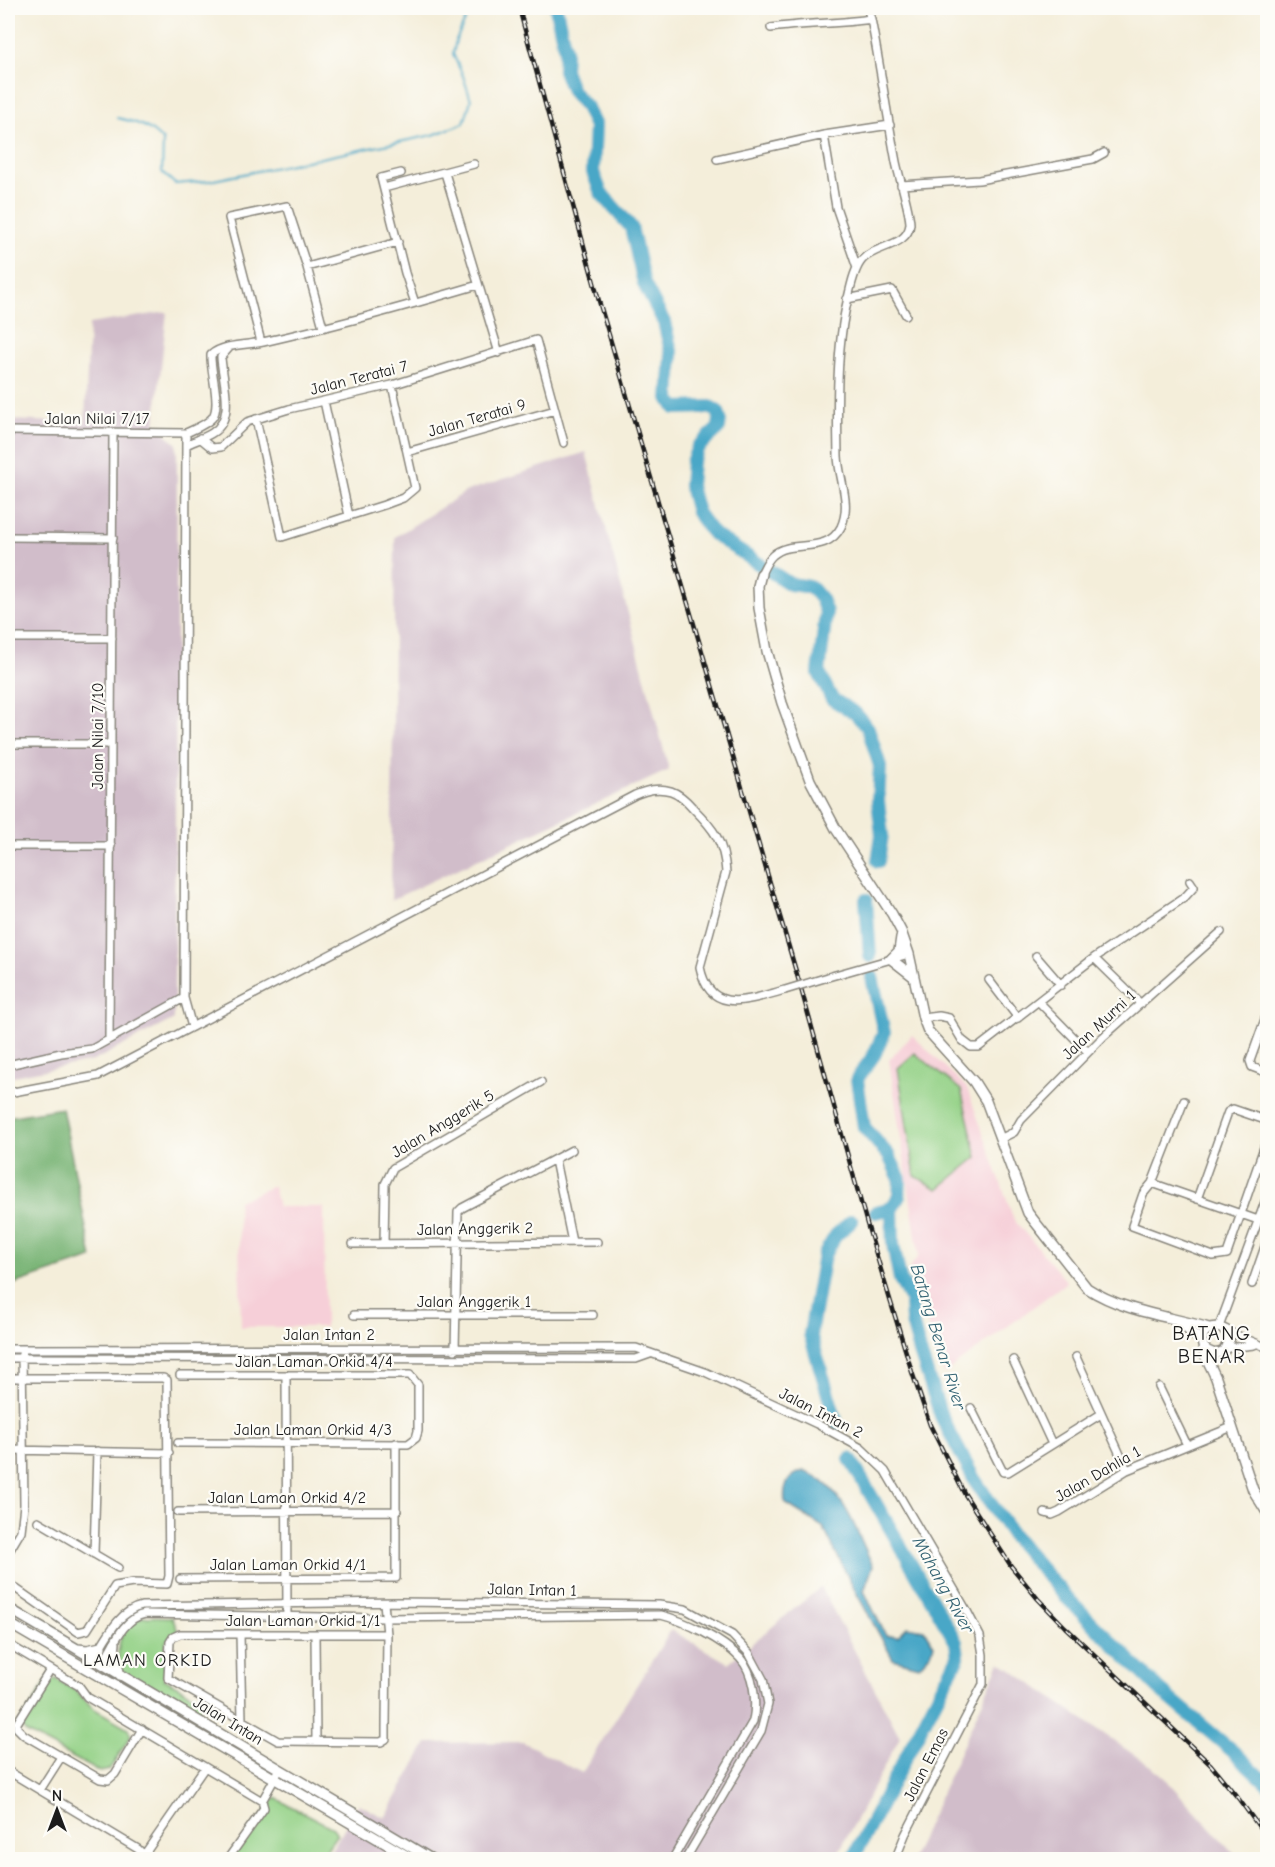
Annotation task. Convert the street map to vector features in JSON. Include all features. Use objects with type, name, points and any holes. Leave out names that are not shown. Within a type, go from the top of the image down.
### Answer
[{"type":"street","points":[[867,8],[910,222],[908,232],[903,239],[869,253],[857,267],[847,299],[839,359],[838,459],[845,497],[842,524],[837,534],[830,540],[782,550],[773,554],[766,563],[758,586],[766,651],[810,780],[836,829],[901,931],[928,1031],[974,1082],[986,1101],[1028,1213],[1087,1288],[1112,1302],[1177,1321],[1218,1329],[1268,1348]]},
{"type":"street","points":[[771,28],[871,19]]},
{"type":"street","points":[[717,159],[824,135],[890,125]]},
{"type":"street","points":[[824,135],[836,207],[857,267]]},
{"type":"street","points":[[901,185],[979,180],[1093,159],[1104,153]]},
{"type":"street","points":[[384,188],[474,164]]},
{"type":"street","points":[[401,173],[381,178],[415,303]]},
{"type":"street","points":[[445,173],[499,353]]},
{"type":"street","points":[[261,342],[229,218],[287,206],[323,327]]},
{"type":"street","points":[[307,267],[398,242]]},
{"type":"street","points":[[192,1027],[184,998],[186,433],[212,419],[215,412],[211,355],[217,350],[323,327],[478,285]]},
{"type":"street","points":[[847,299],[892,291],[906,315]]},
{"type":"street","name":"Jalan Teratai 7","points":[[201,438],[212,447],[221,447],[247,422],[392,384],[536,340],[555,410]]},
{"type":"street","points":[[186,445],[218,428],[225,415],[227,406],[220,357],[229,348]]},
{"type":"street","points":[[256,419],[282,537],[403,498],[415,488],[392,384]]},
{"type":"street","points":[[324,401],[349,516]]},
{"type":"street","points":[[555,410],[564,443]]},
{"type":"street","name":"Jalan Teratai 9","points":[[407,452],[555,410]]},
{"type":"street","name":"Jalan Nilai 7/17","points":[[8,431],[186,433]]},
{"type":"street","name":"Jalan Nilai 7/10","points":[[109,1040],[113,433]]},
{"type":"street","points":[[8,537],[113,538]]},
{"type":"street","points":[[8,638],[112,638]]},
{"type":"street","points":[[8,744],[111,744]]},
{"type":"street","points":[[8,1093],[98,1076],[650,789],[672,791],[681,796],[712,826],[720,840],[726,872],[700,967],[702,978],[708,989],[721,999],[733,1002],[785,990],[909,954]]},
{"type":"street","points":[[8,846],[111,846]]},
{"type":"street","points":[[923,1018],[939,1016],[949,1018],[962,1040],[971,1047],[979,1047],[1094,958],[1194,890],[1190,881]]},
{"type":"street","points":[[891,959],[899,951],[901,931]]},
{"type":"street","name":"Jalan Murni 1","points":[[1000,1139],[1014,1132],[1021,1120],[1088,1052],[1221,932]]},
{"type":"street","points":[[1036,956],[1060,985]]},
{"type":"street","points":[[1094,958],[1141,1004]]},
{"type":"street","points":[[891,959],[914,976]]},
{"type":"street","points":[[989,980],[1018,1018]]},
{"type":"street","points":[[8,1065],[61,1053],[93,1049],[184,998]]},
{"type":"street","points":[[1039,1002],[1088,1052]]},
{"type":"street","points":[[1268,1011],[1250,1060],[1252,1067],[1268,1073]]},
{"type":"street","name":"Jalan Anggerik 5","points":[[384,1244],[385,1184],[393,1168],[541,1082]]},
{"type":"street","points":[[1184,1101],[1152,1183],[1143,1194],[1132,1226],[1213,1256],[1227,1254],[1268,1136]]},
{"type":"street","points":[[1197,1199],[1228,1112],[1233,1109],[1268,1122]]},
{"type":"street","points":[[455,1359],[458,1212],[572,1150]]},
{"type":"street","points":[[555,1160],[572,1242]]},
{"type":"street","points":[[1152,1183],[1258,1220]]},
{"type":"street","points":[[1218,1329],[1268,1194]]},
{"type":"street","points":[[1252,1284],[1268,1238]]},
{"type":"street","name":"Jalan Anggerik 2","points":[[353,1244],[597,1242]]},
{"type":"street","name":"Jalan Anggerik 1","points":[[354,1315],[593,1315]]},
{"type":"street","points":[[1177,1321],[1211,1353],[1256,1345]]},
{"type":"street","points":[[1218,1329],[1203,1334],[1203,1345],[1253,1490],[1268,1514]]},
{"type":"street","points":[[1216,1378],[1223,1350],[1229,1340],[1218,1329]]},
{"type":"street","name":"Jalan Intan 2","points":[[8,1349],[636,1348],[665,1357],[705,1372],[817,1424],[861,1448],[885,1471],[981,1636],[983,1684]]},
{"type":"street","points":[[8,1553],[21,1531],[24,1505],[22,1349]]},
{"type":"street","name":"Jalan Intan 2","points":[[8,1358],[636,1359],[650,1354]]},
{"type":"street","points":[[1076,1357],[1127,1470]]},
{"type":"street","points":[[1013,1360],[1052,1444]]},
{"type":"street","name":"Jalan Laman Orkid 4/4","points":[[180,1375],[410,1375],[418,1385],[418,1409]]},
{"type":"street","points":[[286,1376],[287,1616]]},
{"type":"street","points":[[8,1378],[163,1378],[168,1384],[169,1414],[169,1575],[167,1584],[133,1583],[116,1586],[83,1633],[78,1632],[8,1583]]},
{"type":"street","points":[[1159,1387],[1187,1445]]},
{"type":"street","points":[[971,1408],[1004,1472],[1008,1472],[1101,1414]]},
{"type":"street","name":"Jalan Laman Orkid 4/3","points":[[178,1443],[408,1444],[416,1438],[418,1431],[418,1409]]},
{"type":"street","name":"Jalan Dahlia 1","points":[[1045,1513],[1052,1515],[1059,1512],[1127,1470],[1232,1427]]},
{"type":"street","points":[[396,1443],[397,1511]]},
{"type":"street","points":[[8,1450],[169,1453]]},
{"type":"street","points":[[93,1554],[97,1451]]},
{"type":"street","name":"Jalan Laman Orkid 4/2","points":[[178,1512],[397,1511]]},
{"type":"street","name":"Jalan Laman Orkid 4/1","points":[[180,1580],[396,1578],[397,1511]]},
{"type":"street","points":[[38,1521],[118,1568]]},
{"type":"street","points":[[384,1603],[387,1634]]},
{"type":"street","name":"Jalan Intan 1","points":[[98,1662],[100,1647],[117,1623],[126,1613],[142,1606],[384,1603],[659,1605],[685,1609],[732,1635],[749,1653],[763,1679],[768,1704],[761,1731],[685,1860]]},
{"type":"street","name":"Jalan Intan","points":[[8,1608],[433,1860]]},
{"type":"street","name":"Jalan Intan 1","points":[[98,1662],[115,1643],[125,1626],[136,1616],[145,1614],[385,1618],[661,1615],[693,1626],[740,1658],[747,1668],[756,1708],[753,1721],[672,1860]]},
{"type":"street","name":"Jalan Intan","points":[[8,1623],[414,1860]]},
{"type":"street","name":"Jalan Laman Orkid 1/1","points":[[180,1634],[315,1634],[387,1634],[386,1739],[381,1742],[278,1741],[168,1678],[168,1650],[173,1637],[180,1634]]},
{"type":"street","points":[[240,1634],[242,1720]]},
{"type":"street","points":[[315,1634],[316,1741]]},
{"type":"street","points":[[115,1643],[116,1664],[120,1675]]},
{"type":"street","points":[[8,1644],[78,1686],[87,1697],[262,1801],[264,1808],[227,1860]]},
{"type":"street","points":[[75,1648],[87,1650],[100,1647]]},
{"type":"street","points":[[86,1670],[98,1662]]},
{"type":"street","points":[[96,1676],[98,1662]]},
{"type":"street","points":[[50,1670],[17,1723],[17,1728],[24,1735],[100,1779],[108,1780],[115,1774],[142,1729]]},
{"type":"street","name":"Jalan Emas","points":[[895,1860],[907,1830],[983,1684]]},
{"type":"street","points":[[40,1790],[61,1757]]},
{"type":"street","points":[[8,1771],[138,1849],[146,1857],[205,1767]]},
{"type":"street","points":[[262,1801],[280,1769]]},
{"type":"shaded area","points":[[167,312],[155,423],[177,444],[174,1019],[93,1061],[8,1077],[8,420],[85,423],[89,324]]},
{"type":"shaded area","points":[[586,452],[669,770],[391,900],[395,537],[467,491]]},
{"type":"shaded area","points":[[912,1035],[967,1088],[1014,1220],[1067,1282],[944,1374],[909,1268],[919,1256],[889,1060]]},
{"type":"shaded area","points":[[273,1186],[278,1207],[324,1207],[325,1327],[241,1327],[238,1201]]},
{"type":"shaded area","points":[[821,1587],[900,1737],[835,1859],[325,1860],[359,1804],[385,1818],[427,1743],[523,1742],[582,1773],[671,1630],[728,1663]]},
{"type":"shaded area","points":[[1000,1662],[1159,1772],[1239,1859],[912,1859]]},
{"type":"green space","points":[[915,1053],[961,1090],[977,1157],[938,1189],[915,1176],[898,1068]]},
{"type":"green space","points":[[62,1108],[92,1258],[8,1286],[8,1117]]},
{"type":"green space","points":[[145,1617],[172,1617],[178,1631],[166,1641],[164,1679],[205,1702],[194,1715],[123,1673],[120,1666],[119,1650],[122,1635],[131,1623]]},
{"type":"green space","points":[[56,1679],[76,1691],[93,1708],[128,1728],[131,1736],[109,1770],[100,1772],[25,1732],[21,1722],[46,1682]]},
{"type":"green space","points":[[275,1798],[333,1828],[337,1834],[320,1859],[231,1860]]},
{"type":"water","points":[[803,1471],[817,1477],[828,1486],[847,1510],[873,1566],[864,1591],[886,1636],[898,1636],[907,1627],[924,1630],[934,1645],[931,1653],[919,1666],[893,1659],[823,1527],[785,1503],[787,1483],[793,1476]]},
{"type":"waterway","points":[[117,118],[142,125],[163,141],[162,172],[175,184],[209,181],[433,135],[464,123],[471,100],[453,54],[456,40],[471,8]]},
{"type":"waterway","name":"Batang Benar River","points":[[556,8],[565,50],[564,70],[572,91],[586,107],[595,126],[593,172],[601,193],[631,227],[644,284],[664,322],[672,355],[669,398],[675,408],[710,407],[718,412],[720,419],[719,428],[698,447],[692,462],[690,486],[697,512],[713,534],[790,584],[812,588],[821,599],[826,612],[819,673],[832,699],[855,713],[868,728],[880,766],[878,801],[882,835],[878,861]]},
{"type":"waterway","name":"Batang Benar River","points":[[866,900],[870,956]]},
{"type":"waterway","name":"Batang Benar River","points":[[872,977],[884,1033],[874,1055],[857,1079],[864,1127],[889,1156],[900,1179],[899,1196],[892,1208],[893,1244],[900,1279],[911,1301],[912,1322],[920,1352],[941,1416],[974,1479],[1015,1539],[1065,1596],[1159,1689],[1268,1784]]},
{"type":"waterway","name":"Mahang River","points":[[876,1212],[892,1208]]},
{"type":"waterway","name":"Mahang River","points":[[837,1424],[810,1334],[824,1255],[836,1235],[852,1221]]},
{"type":"waterway","name":"Mahang River","points":[[850,1459],[956,1642],[958,1657],[852,1860]]},
{"type":"railway","points":[[519,8],[599,301],[798,978],[867,1224],[930,1425],[964,1493],[1011,1566],[1065,1627],[1211,1765],[1268,1839]]},
{"type":"district","name":"BATANG BENAR","points":[[1212,1344]]},
{"type":"district","name":"LAMAN ORKID","points":[[148,1660]]}]
